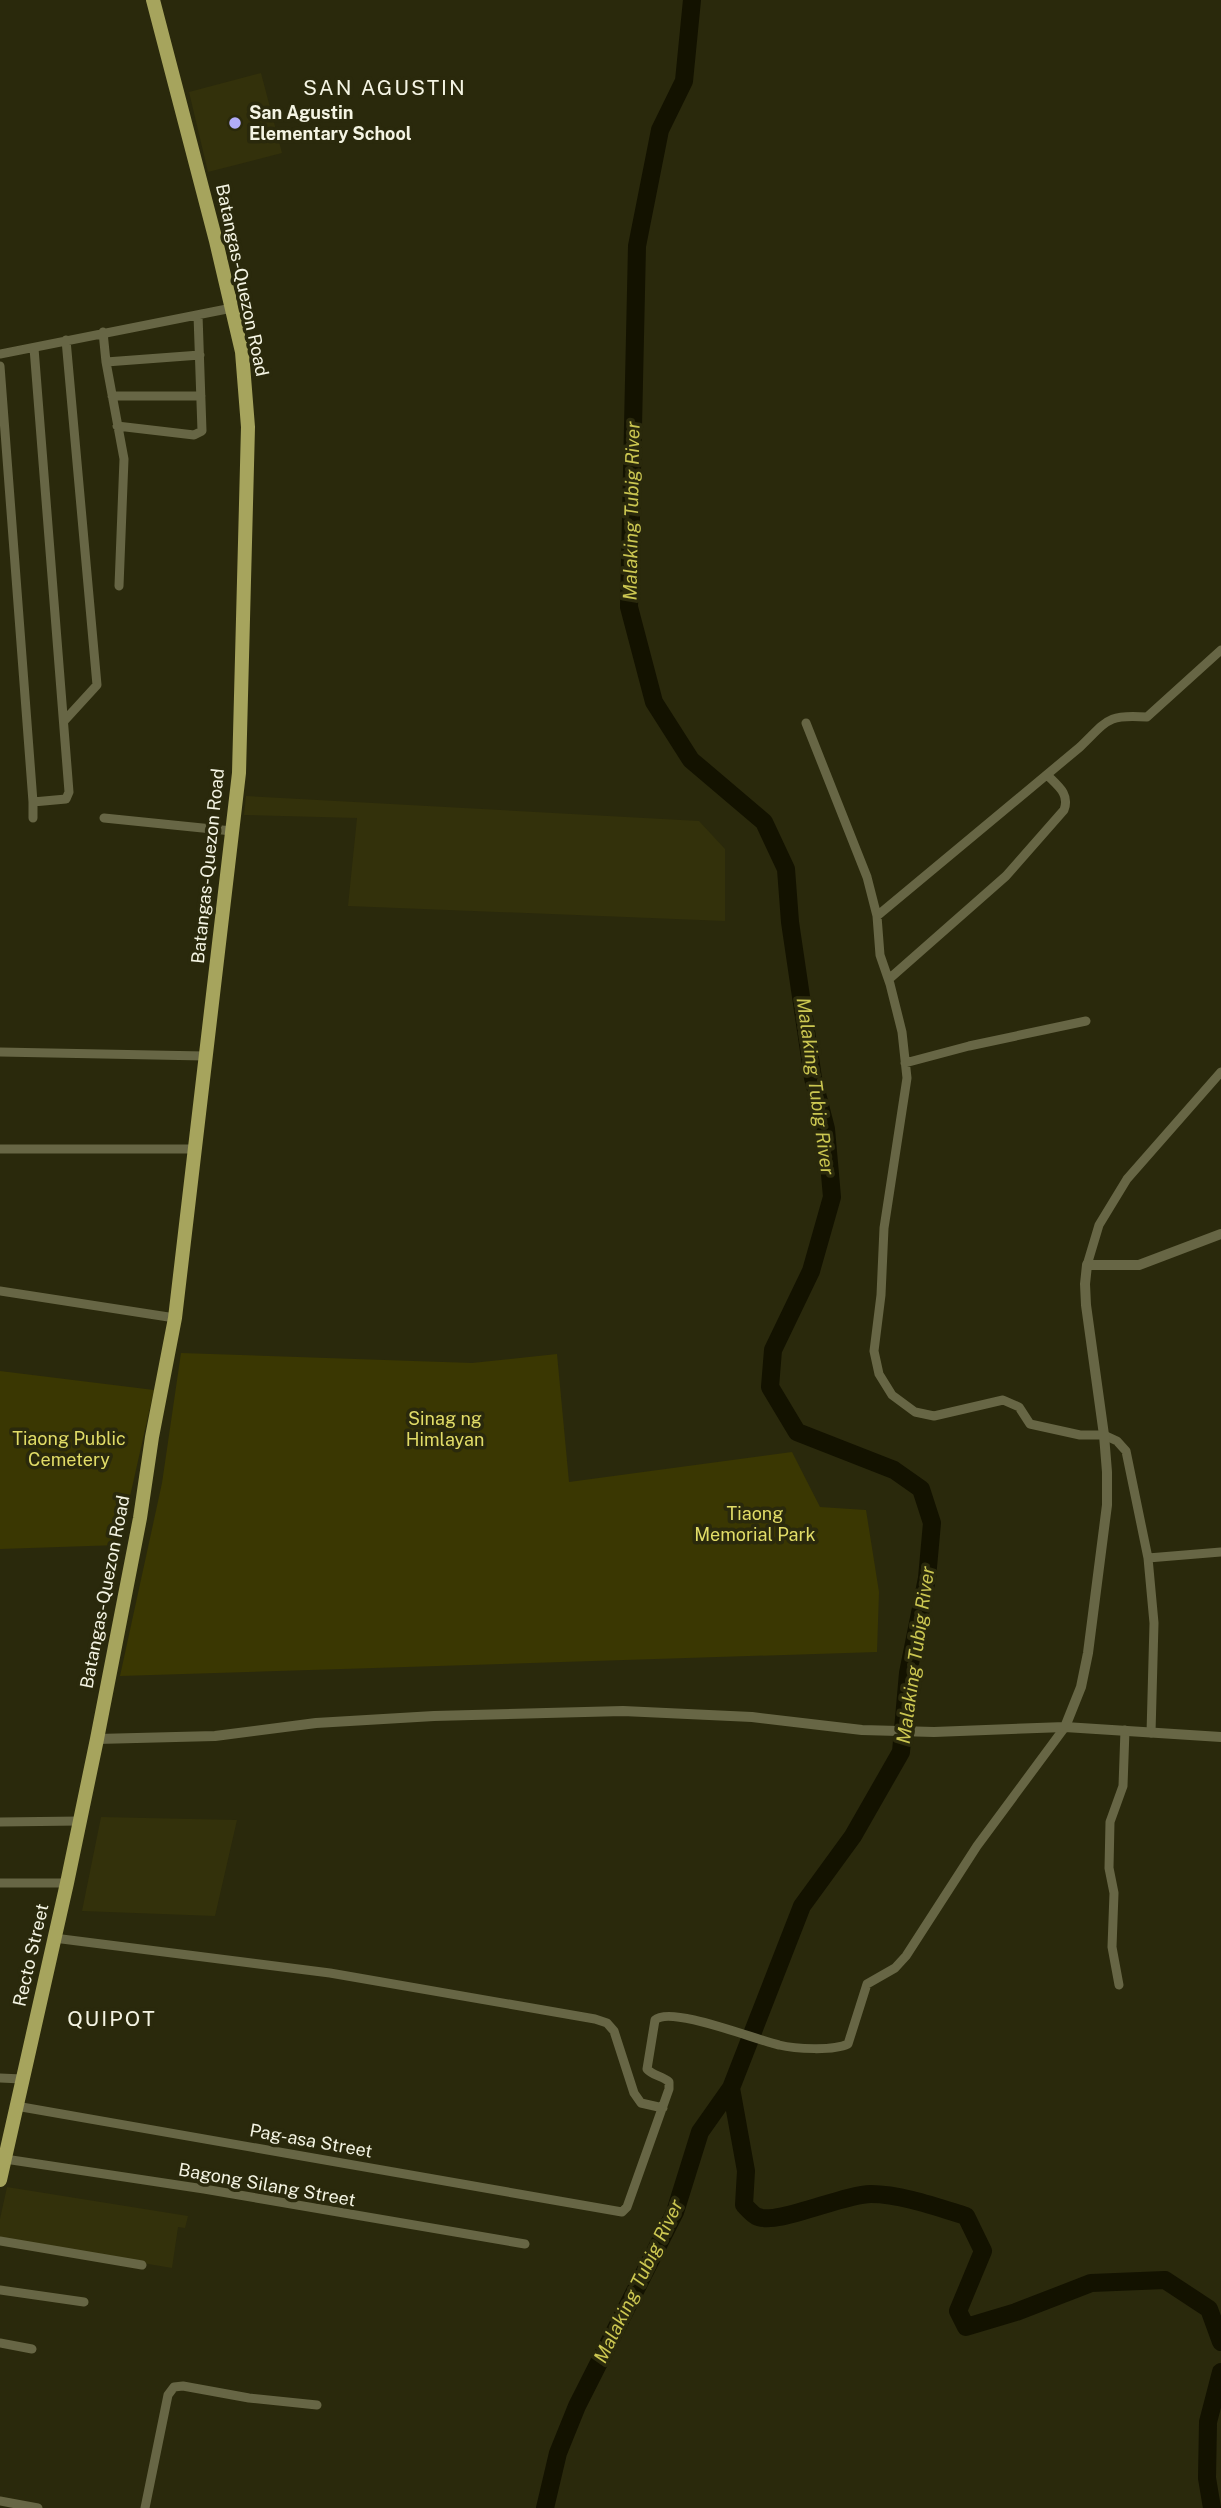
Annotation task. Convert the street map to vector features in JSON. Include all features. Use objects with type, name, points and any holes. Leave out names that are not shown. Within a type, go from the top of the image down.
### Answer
[{"type":"main road","name":"Batangas-Quezon Road","points":[[97,1739],[175,1318],[239,773],[248,427],[242,352],[153,0]]},
{"type":"main road","name":"Recto Street","points":[[0,2180],[97,1739]]},
{"type":"street","points":[[0,354],[232,308]]},
{"type":"street","points":[[117,426],[199,433],[202,431],[198,315]]},
{"type":"street","points":[[103,332],[124,459],[119,586]]},
{"type":"street","points":[[65,720],[97,685],[66,340]]},
{"type":"street","points":[[33,802],[68,797],[65,720],[34,348]]},
{"type":"street","points":[[106,362],[200,355]]},
{"type":"street","points":[[0,366],[33,818]]},
{"type":"street","points":[[112,396],[201,396]]},
{"type":"street","points":[[877,916],[1080,747],[1109,719],[1121,715],[1147,717],[1221,650]]},
{"type":"street","points":[[806,723],[867,877],[877,916],[880,956],[889,979],[902,1031],[907,1079],[884,1228],[881,1294],[874,1351],[878,1374],[892,1395],[915,1412],[934,1416],[1003,1400],[1020,1407],[1030,1424],[1080,1435],[1104,1436],[1116,1441],[1126,1451],[1148,1558],[1154,1623],[1151,1733]]},
{"type":"street","points":[[889,979],[1006,876],[1064,810],[1066,794],[1047,775]]},
{"type":"street","points":[[104,818],[232,831]]},
{"type":"street","points":[[905,1063],[968,1046],[1086,1021]]},
{"type":"street","points":[[0,1052],[205,1055]]},
{"type":"street","points":[[54,1938],[330,1973],[607,2023],[614,2031],[634,2093],[641,2103],[663,2108],[669,2082],[666,2078],[650,2073],[647,2063],[655,2020],[658,2017],[667,2014],[781,2046],[839,2049],[848,2044],[867,1984],[895,1968],[906,1956],[977,1846],[1065,1727],[1081,1687],[1094,1614],[1107,1505],[1104,1436],[1086,1305],[1087,1265],[1099,1225],[1127,1179],[1221,1072]]},
{"type":"street","points":[[0,1149],[194,1149]]},
{"type":"street","points":[[1087,1265],[1139,1265],[1221,1234]]},
{"type":"street","points":[[0,1291],[175,1318]]},
{"type":"street","points":[[1148,1558],[1221,1552]]},
{"type":"street","points":[[97,1739],[215,1736],[316,1723],[434,1716],[623,1711],[752,1717],[862,1730],[934,1732],[1065,1727],[1221,1737]]},
{"type":"street","points":[[1119,1985],[1112,1947],[1114,1893],[1109,1868],[1110,1822],[1123,1786],[1125,1730]]},
{"type":"street","points":[[0,1822],[80,1821]]},
{"type":"street","points":[[0,1883],[67,1883]]},
{"type":"street","points":[[0,2078],[22,2079]]},
{"type":"street","name":"Pag-asa Street","points":[[16,2106],[622,2211],[627,2207],[663,2108]]},
{"type":"street","name":"Bagong Silang Street","points":[[5,2159],[204,2189],[524,2244]]},
{"type":"street","points":[[0,2241],[142,2265]]},
{"type":"street","points":[[0,2290],[84,2302]]},
{"type":"street","points":[[0,2343],[32,2349]]},
{"type":"street","points":[[145,2508],[168,2395],[174,2387],[183,2386],[249,2398],[317,2405]]},
{"type":"street","points":[[0,2501],[38,2508]]},
{"type":"shaded area","name":"San Agustin Elementary School","points":[[261,73],[282,153],[208,172],[189,92]]},
{"type":"shaded area","points":[[246,796],[699,821],[725,849],[725,921],[348,906],[357,818],[244,815]]},
{"type":"shaded area","points":[[101,1817],[237,1820],[215,1916],[82,1911]]},
{"type":"shaded area","points":[[7,2187],[188,2216],[185,2228],[178,2227],[172,2268],[0,2239],[0,2219]]},
{"type":"green space","points":[[181,1353],[472,1363],[557,1354],[569,1482],[792,1452],[820,1507],[866,1510],[879,1592],[877,1652],[120,1676],[162,1483]]},
{"type":"green space","name":"Tiaong Public Cemetery","points":[[0,1371],[154,1390],[119,1545],[0,1549]]},
{"type":"waterway","name":"Malaking Tubig River","points":[[545,2508],[558,2453],[577,2406],[675,2212],[700,2132],[731,2088],[802,1906],[853,1836],[901,1752],[908,1673],[927,1578],[932,1523],[921,1489],[894,1470],[797,1432],[770,1387],[773,1350],[811,1271],[832,1197],[826,1129],[813,1078],[790,922],[786,869],[764,822],[691,760],[654,702],[629,607],[637,246],[660,130],[684,81],[692,0]]},
{"type":"waterway","points":[[731,2088],[746,2171],[744,2205],[756,2216],[778,2217],[871,2194],[907,2199],[966,2216],[983,2251],[958,2311],[966,2327],[1016,2312],[1091,2283],[1165,2280],[1209,2309],[1221,2342]]},
{"type":"waterway","points":[[1212,2508],[1207,2478],[1208,2422],[1221,2372]]},
{"type":"place","name":"San Agustin Elementary School","points":[[235,123]]},
{"type":"district","name":"SAN AGUSTIN","points":[[385,88]]},
{"type":"district","name":"QUIPOT","points":[[112,2019]]},
{"type":"park label","name":"Sinag ng Himlayan","points":[[445,1429]]},
{"type":"park label","name":"Tiaong Memorial Park","points":[[755,1524]]}]
